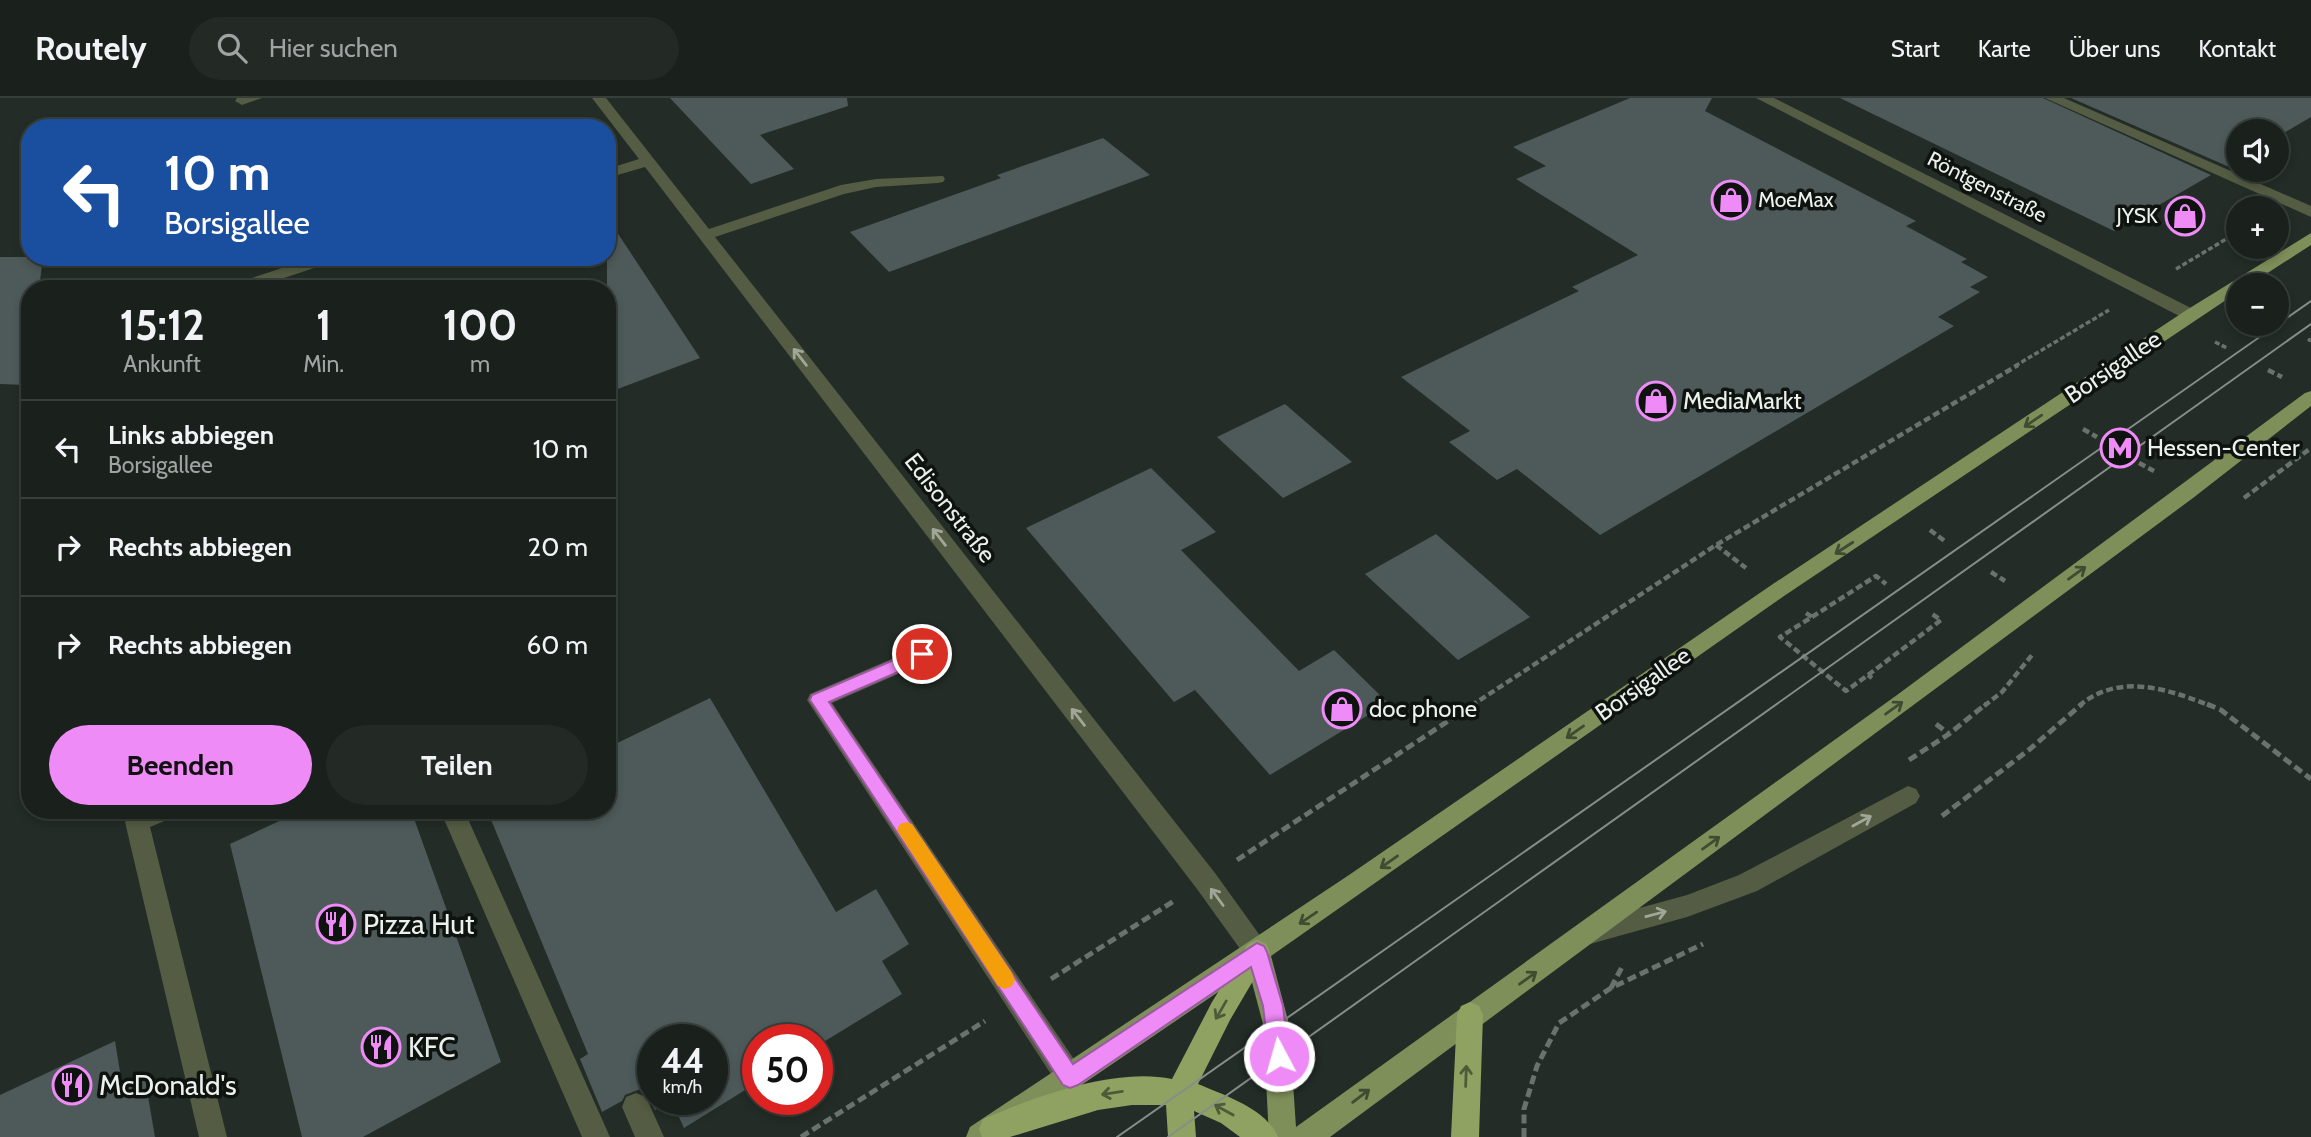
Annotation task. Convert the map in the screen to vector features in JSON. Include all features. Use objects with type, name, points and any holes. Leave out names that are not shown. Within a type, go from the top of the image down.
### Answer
[{"type":"highway","points":[[1182,1137],[1179,1093],[1221,1011],[1257,952]]},
{"type":"highway","points":[[1465,1137],[1466,1069],[1471,1015]]},
{"type":"highway","points":[[986,1133],[1084,1097],[1135,1089],[1179,1093],[1216,1105],[1253,1127],[1264,1137]]},
{"type":"main road","name":"Borsigallee","points":[[986,1133],[1257,952],[1777,592],[2191,315],[2311,238]]},
{"type":"main road","points":[[1306,1137],[1471,1015],[1517,986],[2186,493],[2311,397]]},
{"type":"main road","points":[[1257,952],[1276,1024],[1283,1137]]},
{"type":"street","name":"Edisonstraße","points":[[599,98],[615,119]]},
{"type":"street","name":"Röntgenstraße","points":[[1763,98],[2191,315]]},
{"type":"street","points":[[2052,98],[2311,212]]},
{"type":"street","name":"Edisonstraße","points":[[616,120],[1206,881],[1257,952]]},
{"type":"street","points":[[616,171],[648,162]]},
{"type":"street","points":[[705,235],[841,190],[876,183],[938,179]]},
{"type":"street","points":[[262,280],[304,266]]},
{"type":"street","points":[[922,654],[818,700],[1070,1078]]},
{"type":"street","points":[[1590,932],[1687,906],[1748,883],[1908,796]]},
{"type":"street","points":[[144,819],[137,822],[213,1137]]},
{"type":"street","points":[[456,819],[596,1137]]},
{"type":"street","points":[[636,1107],[650,1137]]},
{"type":"path","points":[[801,1137],[1206,881],[1716,545],[2226,239]]},
{"type":"path","points":[[2210,340],[2227,348]]},
{"type":"path","points":[[2267,370],[2284,378]]},
{"type":"path","points":[[2080,428],[2097,438]]},
{"type":"path","points":[[2242,499],[2310,449]]},
{"type":"path","points":[[2139,463],[2157,473]]},
{"type":"path","points":[[1929,530],[1947,542]]},
{"type":"path","points":[[1716,545],[1752,572]]},
{"type":"path","points":[[1991,572],[2008,583]]},
{"type":"path","points":[[1812,617],[1876,576],[1886,584]]},
{"type":"path","points":[[1868,675],[1941,620],[1932,614]]},
{"type":"path","points":[[1780,637],[1846,691]]},
{"type":"path","points":[[1908,760],[1950,734],[2002,692],[2035,652]]},
{"type":"path","points":[[1938,820],[2030,749],[2090,697],[2109,689],[2135,685],[2176,692],[2221,710],[2311,779]]},
{"type":"path","points":[[1524,1137],[1524,1109],[1537,1066],[1559,1023],[1611,988],[1710,941]]},
{"type":"building","points":[[670,98],[847,98],[848,106],[760,135],[794,169],[751,184]]},
{"type":"building","points":[[1630,98],[1712,98],[1705,111],[1916,221],[1906,226],[1967,259],[1961,262],[1988,277],[1970,287],[1980,292],[1938,317],[1954,326],[1600,535],[1517,469],[1497,480],[1449,442],[1470,431],[1401,377],[1579,291],[1572,287],[1638,255],[1516,179],[1546,166],[1513,147]]},
{"type":"building","points":[[1840,98],[2043,98],[2211,175],[2114,231]]},
{"type":"building","points":[[2071,98],[2311,98],[2311,117],[2289,130],[2289,119],[2226,119],[2226,166]]},
{"type":"building","points":[[1103,138],[1150,175],[889,272],[850,232],[1001,178],[997,175]]},
{"type":"building","points":[[616,231],[700,358],[616,390],[616,280],[607,280],[607,266],[616,266]]},
{"type":"building","points":[[0,257],[21,257],[21,266],[42,266],[40,280],[21,280],[21,385],[0,384]]},
{"type":"building","points":[[1285,404],[1352,462],[1283,498],[1217,437]]},
{"type":"building","points":[[1151,468],[1216,532],[1181,550],[1299,671],[1334,650],[1388,703],[1270,775],[1195,690],[1174,702],[1026,528]]},
{"type":"building","points":[[1436,534],[1530,617],[1458,660],[1365,574]]},
{"type":"building","points":[[710,698],[836,912],[876,889],[909,944],[882,961],[902,994],[833,1036],[833,1024],[742,1024],[742,1092],[728,1101],[728,1024],[637,1024],[637,1090],[625,1095],[622,1101],[602,1112],[580,1059],[588,1054],[491,819],[616,819],[616,744]]},
{"type":"building","points":[[284,819],[414,819],[501,1062],[363,1137],[302,1137],[230,844]]},
{"type":"building","name":"McDonald's","points":[[115,1041],[123,1090],[145,1079],[155,1137],[0,1137],[0,1095]]},
{"type":"building","points":[[678,1115],[705,1115],[684,1128]]},
{"type":"tram line","points":[[1117,1137],[2311,301]]},
{"type":"tram line","points":[[1168,1137],[2311,324]]},
{"type":"slow traffic","points":[[906,830],[1005,980]]},
{"type":"place","name":"MoeMax","points":[[1731,200]]},
{"type":"place","name":"JYSK","points":[[2185,216]]},
{"type":"place","name":"MediaMarkt","points":[[1656,401]]},
{"type":"place","name":"Hessen-Center","points":[[2120,448]]},
{"type":"place","name":"doc phone","points":[[1342,709]]},
{"type":"place","name":"Pizza Hut","points":[[336,924]]},
{"type":"place","name":"KFC","points":[[381,1047]]},
{"type":"place","name":"McDonald's","points":[[72,1085]]},
{"type":"route","points":[[922,654],[818,700],[1070,1078],[1257,952],[1273,1006],[1279,1056]]}]
